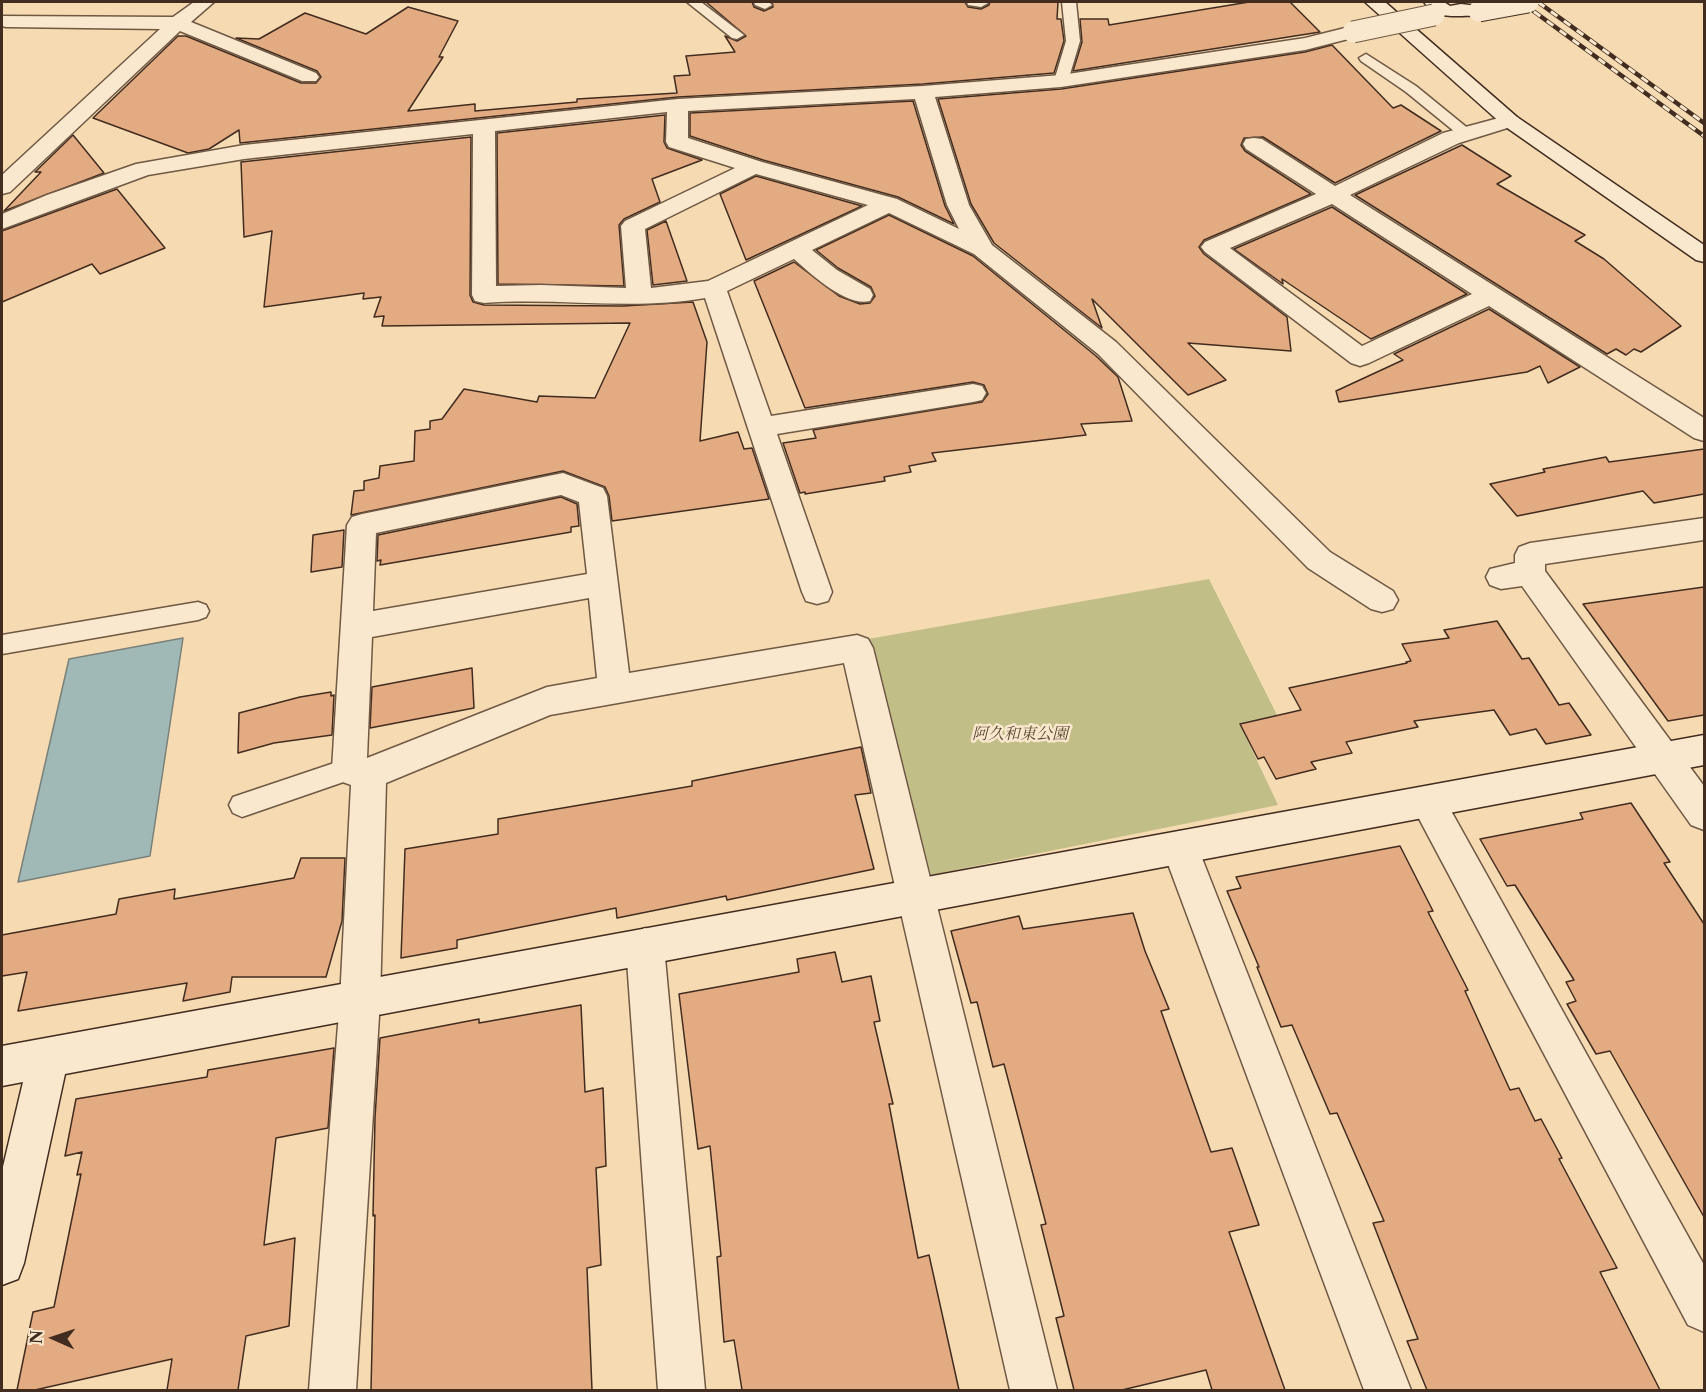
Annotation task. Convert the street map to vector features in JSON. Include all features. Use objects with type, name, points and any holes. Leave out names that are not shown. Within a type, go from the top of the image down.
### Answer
[{"type":"street","points":[[2,187],[177,23],[205,2]]},
{"type":"street","points":[[1374,2],[1510,121],[1704,255]]},
{"type":"street","points":[[2,222],[55,200],[144,169],[244,152],[420,135],[484,125],[678,105],[923,92],[1061,81],[1305,45],[1458,8],[1528,2]]},
{"type":"street","points":[[3,21],[177,23],[309,77]]},
{"type":"street","points":[[923,92],[958,205],[982,249]]},
{"type":"street","points":[[678,105],[677,142],[754,167],[889,204],[982,249],[1107,348],[1319,560],[1382,600]]},
{"type":"street","points":[[1491,295],[1360,357],[1213,247],[1465,132],[1510,121]]},
{"type":"street","points":[[484,125],[484,295],[513,291],[639,296],[691,294],[714,288],[889,204]]},
{"type":"street","points":[[1254,144],[1704,431]]},
{"type":"street","points":[[639,296],[633,226],[754,167]]},
{"type":"street","points":[[796,249],[828,275],[861,295]]},
{"type":"street","points":[[714,288],[817,592]]},
{"type":"street","points":[[761,427],[973,393]]},
{"type":"street","points":[[332,1390],[360,1000],[357,627],[362,525],[563,484],[593,496],[615,689]]},
{"type":"street","points":[[1704,529],[1530,555],[1515,575],[1665,758],[1704,814]]},
{"type":"street","points":[[357,627],[604,583]]},
{"type":"street","points":[[359,772],[547,701],[857,648],[1034,1390]]},
{"type":"street","points":[[2,1066],[1704,750]]},
{"type":"street","points":[[1428,802],[1704,1309]]},
{"type":"street","points":[[1180,848],[1388,1390]]},
{"type":"street","points":[[645,947],[682,1390]]},
{"type":"street","points":[[2,1263],[49,1057]]},
{"type":"lane","points":[[693,2],[737,35]]},
{"type":"lane","points":[[1061,81],[1073,41],[1069,2]]},
{"type":"lane","points":[[1366,58],[1412,89],[1465,132]]},
{"type":"lane","points":[[2,645],[198,611]]},
{"type":"lane","points":[[242,805],[359,772]]},
{"type":"green space","name":"阿久和東公園","points":[[1209,579],[1283,727],[1245,735],[1278,805],[931,875],[868,639]]},
{"type":"water","points":[[183,638],[150,856],[18,882],[69,659]]},
{"type":"building","points":[[706,2],[752,2],[754,7],[764,11],[773,7],[772,2],[965,2],[968,7],[981,9],[990,2],[1058,2],[1057,19],[1061,19],[1064,41],[1054,73],[923,84],[678,97],[240,143],[239,130],[209,149],[188,153],[93,118],[178,36],[186,36],[301,83],[316,83],[321,77],[317,71],[236,38],[259,39],[305,13],[366,34],[408,7],[458,21],[439,57],[443,57],[408,111],[475,104],[475,111],[577,102],[577,99],[677,93],[674,76],[690,75],[686,56],[735,52],[725,36],[737,41],[746,36]]},
{"type":"building","points":[[1249,2],[1290,2],[1320,32],[1073,71],[1082,42],[1080,19],[1108,19],[1109,25]]},
{"type":"building","points":[[1332,45],[1393,108],[1401,105],[1441,131],[1335,183],[1263,137],[1244,138],[1241,145],[1245,151],[1311,194],[1204,240],[1199,247],[1204,254],[1287,317],[1291,351],[1188,343],[1226,380],[1188,395],[1092,299],[1102,328],[994,243],[971,204],[938,99],[1061,89],[1305,52]]},
{"type":"building","points":[[913,101],[945,206],[954,224],[898,197],[763,160],[690,136],[690,113]]},
{"type":"building","points":[[665,115],[664,142],[667,148],[702,160],[652,179],[660,202],[624,219],[619,225],[624,286],[498,284],[497,133]]},
{"type":"building","points":[[73,135],[104,173],[4,211],[41,172],[35,172]]},
{"type":"building","points":[[471,137],[470,295],[473,302],[484,305],[623,306],[693,302],[707,342],[700,441],[738,432],[744,449],[752,448],[769,499],[612,521],[609,496],[605,487],[563,471],[351,515],[354,491],[364,490],[364,481],[379,478],[380,466],[414,461],[415,431],[430,429],[430,421],[442,419],[464,389],[537,402],[539,396],[595,398],[630,323],[382,326],[384,316],[374,317],[381,297],[363,299],[364,293],[264,307],[272,231],[244,237],[241,162]]},
{"type":"building","points":[[1462,145],[1511,176],[1497,184],[1585,235],[1575,241],[1604,259],[1681,326],[1641,352],[1634,349],[1626,355],[1616,349],[1607,354],[1355,195]]},
{"type":"building","points":[[756,176],[862,206],[746,260],[720,194]]},
{"type":"building","points":[[117,189],[165,248],[100,274],[92,264],[2,302],[2,231]]},
{"type":"building","points":[[1332,207],[1467,294],[1371,339],[1282,279],[1283,284],[1234,249]]},
{"type":"building","points":[[889,215],[973,256],[1096,356],[1118,377],[1132,421],[1081,424],[1086,435],[932,453],[936,461],[909,466],[911,472],[884,477],[885,481],[800,493],[783,443],[816,438],[813,430],[982,402],[988,394],[984,385],[973,382],[805,408],[754,281],[794,262],[839,296],[860,304],[870,303],[875,296],[871,287],[838,268],[816,250]]},
{"type":"building","points":[[666,221],[687,281],[653,285],[647,230]]},
{"type":"building","points":[[1489,309],[1580,367],[1548,383],[1540,366],[1527,372],[1339,402],[1336,391],[1403,360],[1394,354]]},
{"type":"building","points":[[1704,449],[1704,494],[1654,503],[1643,491],[1517,516],[1490,484],[1545,472],[1543,469],[1606,457],[1609,462]]},
{"type":"building","points":[[561,497],[577,504],[579,526],[571,527],[571,532],[380,565],[381,560],[377,561],[378,535]]},
{"type":"building","points":[[344,530],[342,567],[311,572],[313,535]]},
{"type":"building","points":[[1704,587],[1704,715],[1668,721],[1583,604]]},
{"type":"building","points":[[1497,621],[1522,659],[1529,658],[1559,705],[1569,703],[1591,735],[1546,744],[1536,729],[1510,735],[1494,710],[1414,721],[1418,727],[1346,742],[1352,753],[1311,762],[1316,769],[1276,779],[1264,757],[1258,759],[1240,724],[1301,710],[1289,688],[1407,663],[1411,661],[1402,644],[1449,638],[1444,630]]},
{"type":"building","points":[[472,668],[474,708],[370,728],[372,687]]},
{"type":"building","points":[[331,692],[331,696],[334,695],[332,735],[274,743],[238,753],[239,713],[300,697]]},
{"type":"building","points":[[861,747],[871,793],[855,795],[874,869],[727,900],[726,896],[617,918],[616,908],[457,940],[457,948],[401,958],[405,849],[498,834],[498,819],[692,786],[692,781]]},
{"type":"building","points":[[1631,803],[1670,862],[1664,863],[1704,924],[1704,1217],[1610,1051],[1596,1054],[1567,1004],[1576,1001],[1566,982],[1574,980],[1515,885],[1507,886],[1480,839],[1583,819],[1580,813]]},
{"type":"building","points":[[1400,846],[1433,911],[1428,912],[1468,990],[1465,991],[1510,1090],[1519,1088],[1535,1121],[1541,1119],[1562,1158],[1559,1159],[1617,1268],[1600,1272],[1660,1390],[1427,1390],[1407,1341],[1418,1339],[1373,1223],[1384,1221],[1337,1113],[1330,1114],[1292,1025],[1281,1027],[1227,891],[1241,888],[1236,877]]},
{"type":"building","points":[[301,858],[345,858],[342,921],[326,977],[232,977],[230,992],[183,1001],[187,983],[18,1011],[27,972],[2,976],[2,935],[116,914],[119,899],[175,889],[174,899],[294,878]]},
{"type":"building","points":[[1133,913],[1145,951],[1169,1009],[1161,1011],[1211,1152],[1232,1148],[1259,1225],[1229,1232],[1285,1390],[1212,1390],[1206,1370],[1122,1390],[1074,1390],[1056,1318],[1064,1316],[1041,1225],[1046,1224],[1004,1064],[993,1067],[977,1002],[971,1003],[951,931],[1019,916],[1023,929]]},
{"type":"building","points":[[835,952],[842,982],[871,976],[880,1021],[874,1022],[893,1104],[889,1104],[918,1258],[929,1255],[959,1390],[742,1390],[734,1340],[724,1342],[717,1257],[721,1256],[710,1146],[698,1149],[679,994],[799,972],[797,959]]},
{"type":"building","points":[[581,1005],[585,1092],[603,1088],[606,1166],[596,1168],[601,1265],[587,1268],[592,1390],[371,1390],[375,1118],[380,1038],[479,1019],[479,1023]]},
{"type":"building","points":[[334,1048],[328,1128],[276,1138],[264,1245],[295,1238],[289,1326],[246,1336],[238,1390],[167,1390],[172,1359],[35,1390],[17,1390],[33,1312],[54,1307],[81,1174],[77,1175],[82,1152],[65,1156],[76,1099],[207,1077],[208,1070]]},
{"type":"railway","points":[[1521,2],[1704,136]]},
{"type":"railway","points":[[1538,2],[1704,123]]}]
